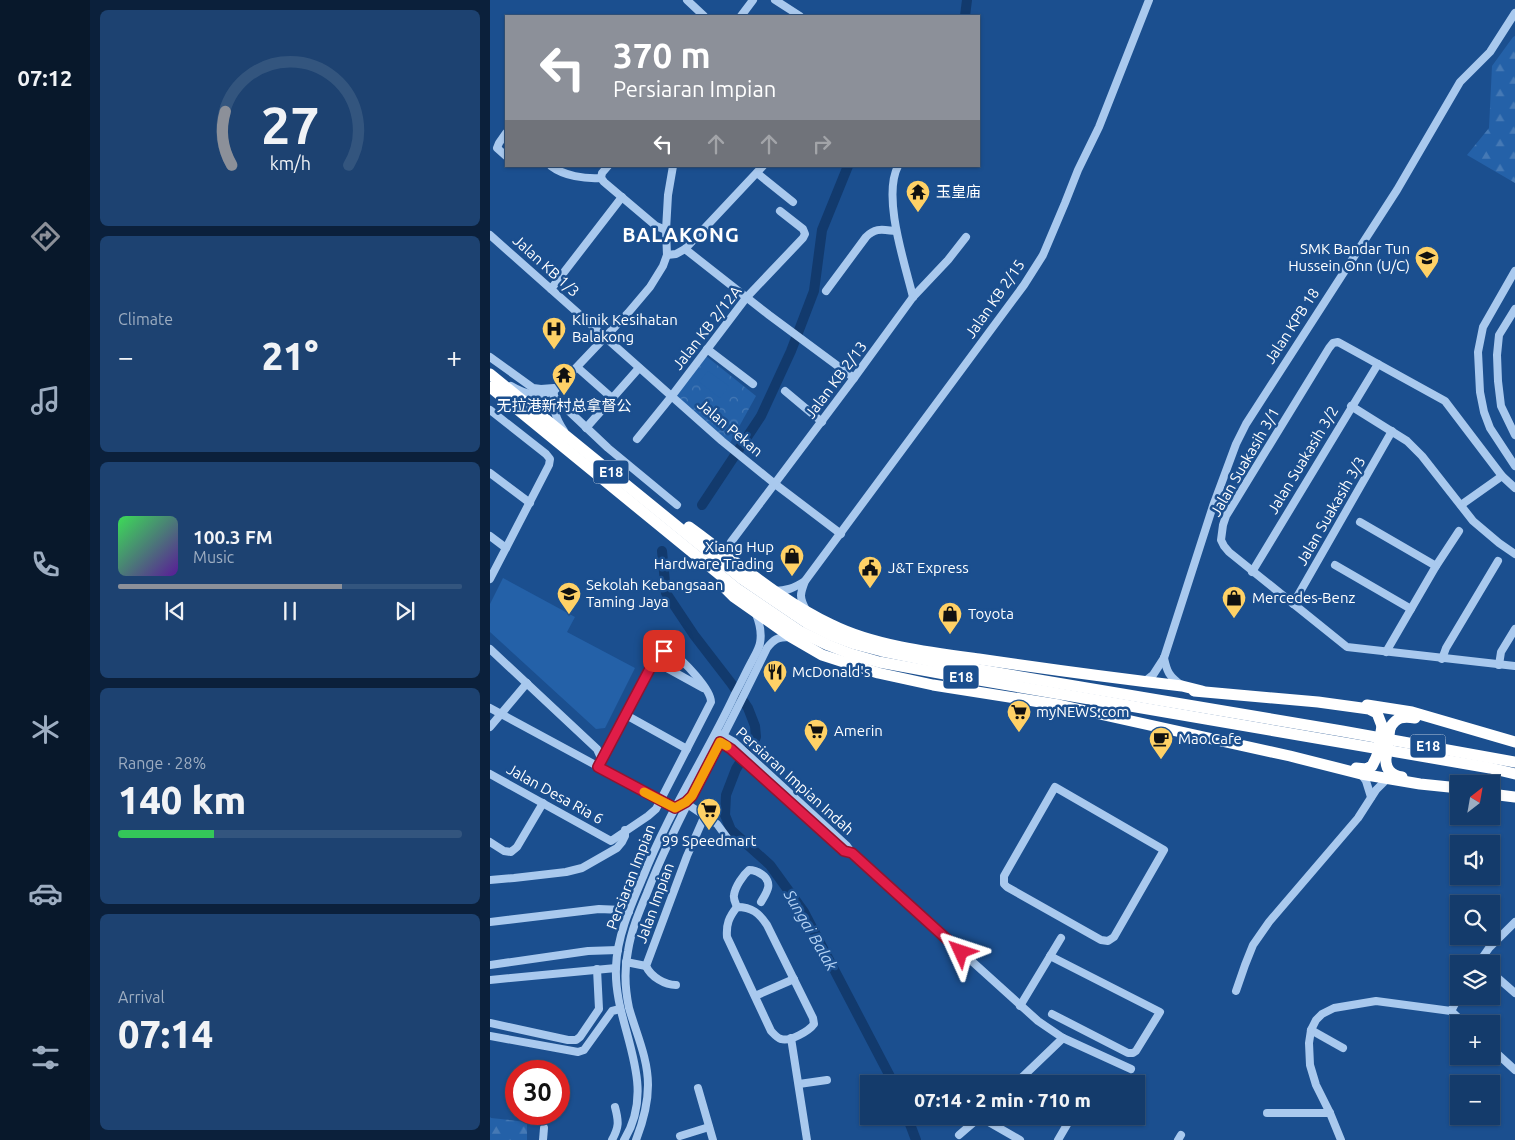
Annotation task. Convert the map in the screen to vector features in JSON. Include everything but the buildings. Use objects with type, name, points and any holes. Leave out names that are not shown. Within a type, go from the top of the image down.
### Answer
[{"type":"highway","name":"E18","points":[[491,379],[568,438],[742,579],[807,623],[855,644],[882,651],[1056,683],[1515,762]]},
{"type":"highway","name":"E18","points":[[491,379],[736,588],[802,632],[851,654],[879,662],[1013,687],[1490,768],[1515,774]]},
{"type":"highway","points":[[653,507],[683,523],[774,591],[808,613],[857,635],[915,649],[1007,664],[1182,686],[1202,691]]},
{"type":"highway","points":[[711,568],[721,584],[734,597],[792,637],[822,655],[878,673],[933,685],[1059,705],[1386,779],[1450,787]]},
{"type":"highway","points":[[1056,683],[1073,679],[1182,691],[1202,691],[1389,708],[1419,714],[1515,742]]},
{"type":"highway","points":[[1318,702],[1377,713],[1386,727],[1382,757],[1388,770],[1396,775],[1440,786]]},
{"type":"highway","points":[[1386,727],[1398,718],[1406,717],[1461,727]]},
{"type":"highway","points":[[1318,763],[1366,770],[1382,757]]},
{"type":"highway","points":[[1500,795],[1515,797]]},
{"type":"street","points":[[687,0],[703,15]]},
{"type":"street","points":[[742,15],[753,0]]},
{"type":"street","points":[[775,0],[796,15]]},
{"type":"street","name":"Jalan KB 2/15","points":[[774,591],[785,591],[805,581],[1024,285],[1043,254],[1080,165],[1099,127],[1149,0]]},
{"type":"street","name":"Jalan KPB 18","points":[[1144,682],[1153,675],[1164,658],[1213,506],[1236,444],[1246,424],[1397,190],[1460,82],[1490,52],[1515,13]]},
{"type":"street","points":[[505,134],[497,148],[505,155]]},
{"type":"street","points":[[552,167],[561,173],[595,179],[602,176],[607,167]]},
{"type":"street","points":[[491,379],[534,395],[555,392],[650,287],[663,266],[667,255],[668,195],[673,167]]},
{"type":"street","points":[[667,255],[676,254],[685,249],[762,167]]},
{"type":"street","points":[[897,167],[893,175],[892,198],[896,231],[913,297]]},
{"type":"street","points":[[757,173],[793,202]]},
{"type":"street","points":[[602,176],[604,182],[656,226],[666,230]]},
{"type":"street","points":[[551,289],[622,197]]},
{"type":"street","name":"Jalan KB 2/12A","points":[[637,439],[746,298],[803,238],[805,234],[803,229],[780,211]]},
{"type":"street","points":[[826,291],[872,231],[896,231]]},
{"type":"street","name":"Jalan KB 1/3","points":[[490,235],[605,338]]},
{"type":"street","name":"Jalan KB 2/13","points":[[731,542],[913,297],[948,260],[966,237]]},
{"type":"street","points":[[685,249],[746,298],[854,378]]},
{"type":"street","points":[[1515,271],[1512,282],[1483,327],[1478,352],[1480,392],[1484,412],[1490,428],[1515,466]]},
{"type":"street","points":[[1515,309],[1499,335],[1497,355],[1501,406],[1515,435]]},
{"type":"street","name":"Jalan Pekan","points":[[605,338],[749,464],[840,534]]},
{"type":"street","name":"Jalan Suakasih 3/1","points":[[1515,488],[1502,476],[1444,401],[1338,342],[1333,343],[1226,516],[1221,540],[1224,546],[1252,572],[1348,647],[1515,666]]},
{"type":"street","points":[[707,349],[753,384]]},
{"type":"street","points":[[490,357],[533,388],[555,392],[586,428],[677,505]]},
{"type":"street","name":"Jalan Suakasih 3/2","points":[[1252,572],[1378,364]]},
{"type":"street","points":[[578,368],[612,398]]},
{"type":"street","points":[[586,428],[639,368]]},
{"type":"street","points":[[785,391],[822,422]]},
{"type":"street","points":[[555,392],[555,416],[568,438]]},
{"type":"street","points":[[1351,406],[1406,441],[1422,456],[1473,521],[1515,554]]},
{"type":"street","points":[[490,410],[550,459],[530,503],[490,579]]},
{"type":"street","name":"Jalan Suakasih 3/3","points":[[1293,604],[1392,431]]},
{"type":"street","points":[[490,473],[530,503]]},
{"type":"street","points":[[1461,505],[1502,476]]},
{"type":"street","points":[[1360,522],[1436,566]]},
{"type":"street","points":[[1386,652],[1436,566],[1459,531]]},
{"type":"street","points":[[490,536],[506,548]]},
{"type":"street","points":[[1442,659],[1446,648],[1498,561]]},
{"type":"street","points":[[1335,565],[1411,609]]},
{"type":"street","points":[[805,581],[800,593],[808,613]]},
{"type":"street","name":"Persiaran Impian","points":[[745,685],[760,645],[761,633],[755,612]]},
{"type":"street","points":[[1499,665],[1501,652],[1515,629]]},
{"type":"street","name":"Persiaran Impian","points":[[624,1140],[633,1119],[638,1086],[637,1070],[620,1009],[616,968],[618,950],[629,912],[665,825],[718,737],[745,685],[773,640],[780,637],[792,637]]},
{"type":"street","points":[[490,661],[493,651],[597,749],[600,764]]},
{"type":"street","points":[[490,880],[548,874],[582,868],[617,848],[625,836],[625,830],[648,816],[656,808],[711,702],[708,691],[689,668],[672,653],[664,651],[654,661],[600,764]]},
{"type":"street","points":[[1164,658],[1170,677],[1182,686]]},
{"type":"street","points":[[654,661],[708,691]]},
{"type":"street","points":[[490,727],[527,683]]},
{"type":"street","points":[[490,708],[600,764],[675,808]]},
{"type":"street","points":[[626,714],[688,748]]},
{"type":"street","name":"Persiaran Impian","points":[[636,1140],[647,1104],[648,1084],[644,1056],[629,1007],[626,987],[626,962],[638,915],[674,830],[692,796],[718,737]]},
{"type":"street","name":"Persiaran Impian Indah","points":[[718,737],[732,746],[847,846],[852,853],[1038,1021],[1062,1038],[1131,1069]]},
{"type":"street","points":[[590,742],[599,745],[610,745]]},
{"type":"street","name":"Jalan Desa Ria 6","points":[[490,774],[611,841],[625,830]]},
{"type":"street","points":[[1361,774],[1366,781],[1371,797]]},
{"type":"street","points":[[1236,991],[1253,946],[1268,922],[1358,818],[1371,797],[1386,779]]},
{"type":"street","points":[[1055,787],[1117,818],[1164,850],[1114,937],[1108,941],[1101,940],[1004,884],[1004,876],[1055,787]]},
{"type":"street","points":[[675,808],[692,796]]},
{"type":"street","points":[[490,842],[504,851],[511,852],[517,847],[543,803]]},
{"type":"street","points":[[688,804],[717,824],[731,843]]},
{"type":"street","points":[[674,830],[675,808]]},
{"type":"street","name":"Jalan Impian","points":[[676,985],[669,985],[649,973],[646,966],[687,856],[705,815]]},
{"type":"street","points":[[737,907],[734,894],[745,873],[749,870],[761,873],[769,883],[761,902]]},
{"type":"street","points":[[737,907],[746,907],[755,911],[761,917],[813,1018],[814,1024],[811,1028],[791,1038],[782,1040],[771,1031],[727,937],[726,926],[737,907]]},
{"type":"street","points":[[490,922],[599,909],[629,912]]},
{"type":"street","points":[[1485,955],[1489,948],[1515,922]]},
{"type":"street","points":[[1020,1006],[1061,938]]},
{"type":"street","points":[[490,964],[588,951],[618,950]]},
{"type":"street","points":[[1050,956],[1160,1012],[1133,1053],[1128,1053],[1052,1014]]},
{"type":"street","points":[[626,962],[646,966]]},
{"type":"street","points":[[490,980],[616,968]]},
{"type":"street","points":[[490,1023],[568,1040],[576,1040],[599,1009],[597,969]]},
{"type":"street","points":[[755,996],[794,979]]},
{"type":"street","points":[[1500,980],[1515,993]]},
{"type":"street","points":[[1341,1140],[1316,1085],[1310,1065],[1309,1043],[1311,1030],[1316,1020],[1322,1014],[1334,1008],[1376,1001],[1451,1011],[1455,1015]]},
{"type":"street","points":[[1451,1011],[1454,1005]]},
{"type":"street","points":[[490,1036],[578,1052],[584,1050],[612,1011],[620,1009]]},
{"type":"street","points":[[1311,1030],[1344,1048]]},
{"type":"street","points":[[791,1038],[807,1140]]},
{"type":"street","points":[[1024,1075],[1062,1038]]},
{"type":"street","points":[[1500,1056],[1515,1070]]},
{"type":"street","points":[[799,1084],[827,1080]]},
{"type":"street","points":[[698,1088],[712,1140]]},
{"type":"street","points":[[612,1140],[618,1130],[619,1120],[615,1107]]},
{"type":"street","points":[[1267,1113],[1330,1113]]},
{"type":"street","points":[[959,1136],[971,1125]]},
{"type":"street","points":[[994,1125],[1020,1140]]},
{"type":"street","points":[[1058,1140],[1067,1125]]},
{"type":"street","points":[[680,1136],[709,1127]]},
{"type":"street","points":[[543,1140],[544,1128]]},
{"type":"green space","points":[[1515,36],[1515,183],[1467,155],[1489,128],[1492,66]]},
{"type":"green space","points":[[706,356],[756,396],[730,443],[676,396]]},
{"type":"green space","points":[[708,371],[729,386],[720,398],[699,382]]},
{"type":"green space","points":[[503,578],[575,617],[567,632],[635,668],[605,728],[596,729],[490,632],[490,604]]},
{"type":"green space","points":[[490,1117],[505,1120],[505,1125],[527,1125],[527,1140],[490,1140]]},
{"type":"waterway","points":[[965,15],[967,0]]},
{"type":"waterway","points":[[702,505],[761,416],[791,351],[814,291],[822,230],[848,167]]},
{"type":"waterway","name":"Sungai Balak","points":[[662,551],[666,593],[694,635],[748,708],[755,726],[756,737],[736,769],[726,795],[725,815],[731,830],[770,865],[804,912],[889,1075]]},
{"type":"waterway","name":"Sungai Balak","points":[[910,1125],[916,1140]]},
{"type":"slow traffic","points":[[644,792],[675,808],[682,805],[692,796],[720,742],[727,746]]},
{"type":"place","name":"玉皇庙","points":[[918,213]]},
{"type":"place","name":"SMK Bandar Tun Hussein Onn (U/C)","points":[[1427,279]]},
{"type":"place","name":"Klinik Kesihatan Balakong","points":[[554,350]]},
{"type":"place","name":"无拉港新村总拿督公","points":[[564,396]]},
{"type":"place","name":"Xiang Hup Hardware Trading","points":[[792,577]]},
{"type":"place","name":"J&T Express","points":[[870,589]]},
{"type":"place","name":"Sekolah Kebangsaan Taming Jaya","points":[[569,615]]},
{"type":"place","name":"Mercedes-Benz","points":[[1234,619]]},
{"type":"place","name":"Toyota","points":[[950,635]]},
{"type":"place","name":"McDonald's","points":[[775,693]]},
{"type":"place","name":"myNEWS.com","points":[[1019,733]]},
{"type":"place","name":"Amerin","points":[[816,752]]},
{"type":"place","name":"Mao Cafe","points":[[1161,760]]},
{"type":"place","name":"99 Speedmart","points":[[709,831]]},
{"type":"district","name":"BALAKONG","points":[[681,235]]},
{"type":"route","points":[[664,651],[654,661],[598,767],[675,808],[682,805],[692,796],[720,742],[731,749],[827,837],[844,851],[852,853],[961,952]]}]
